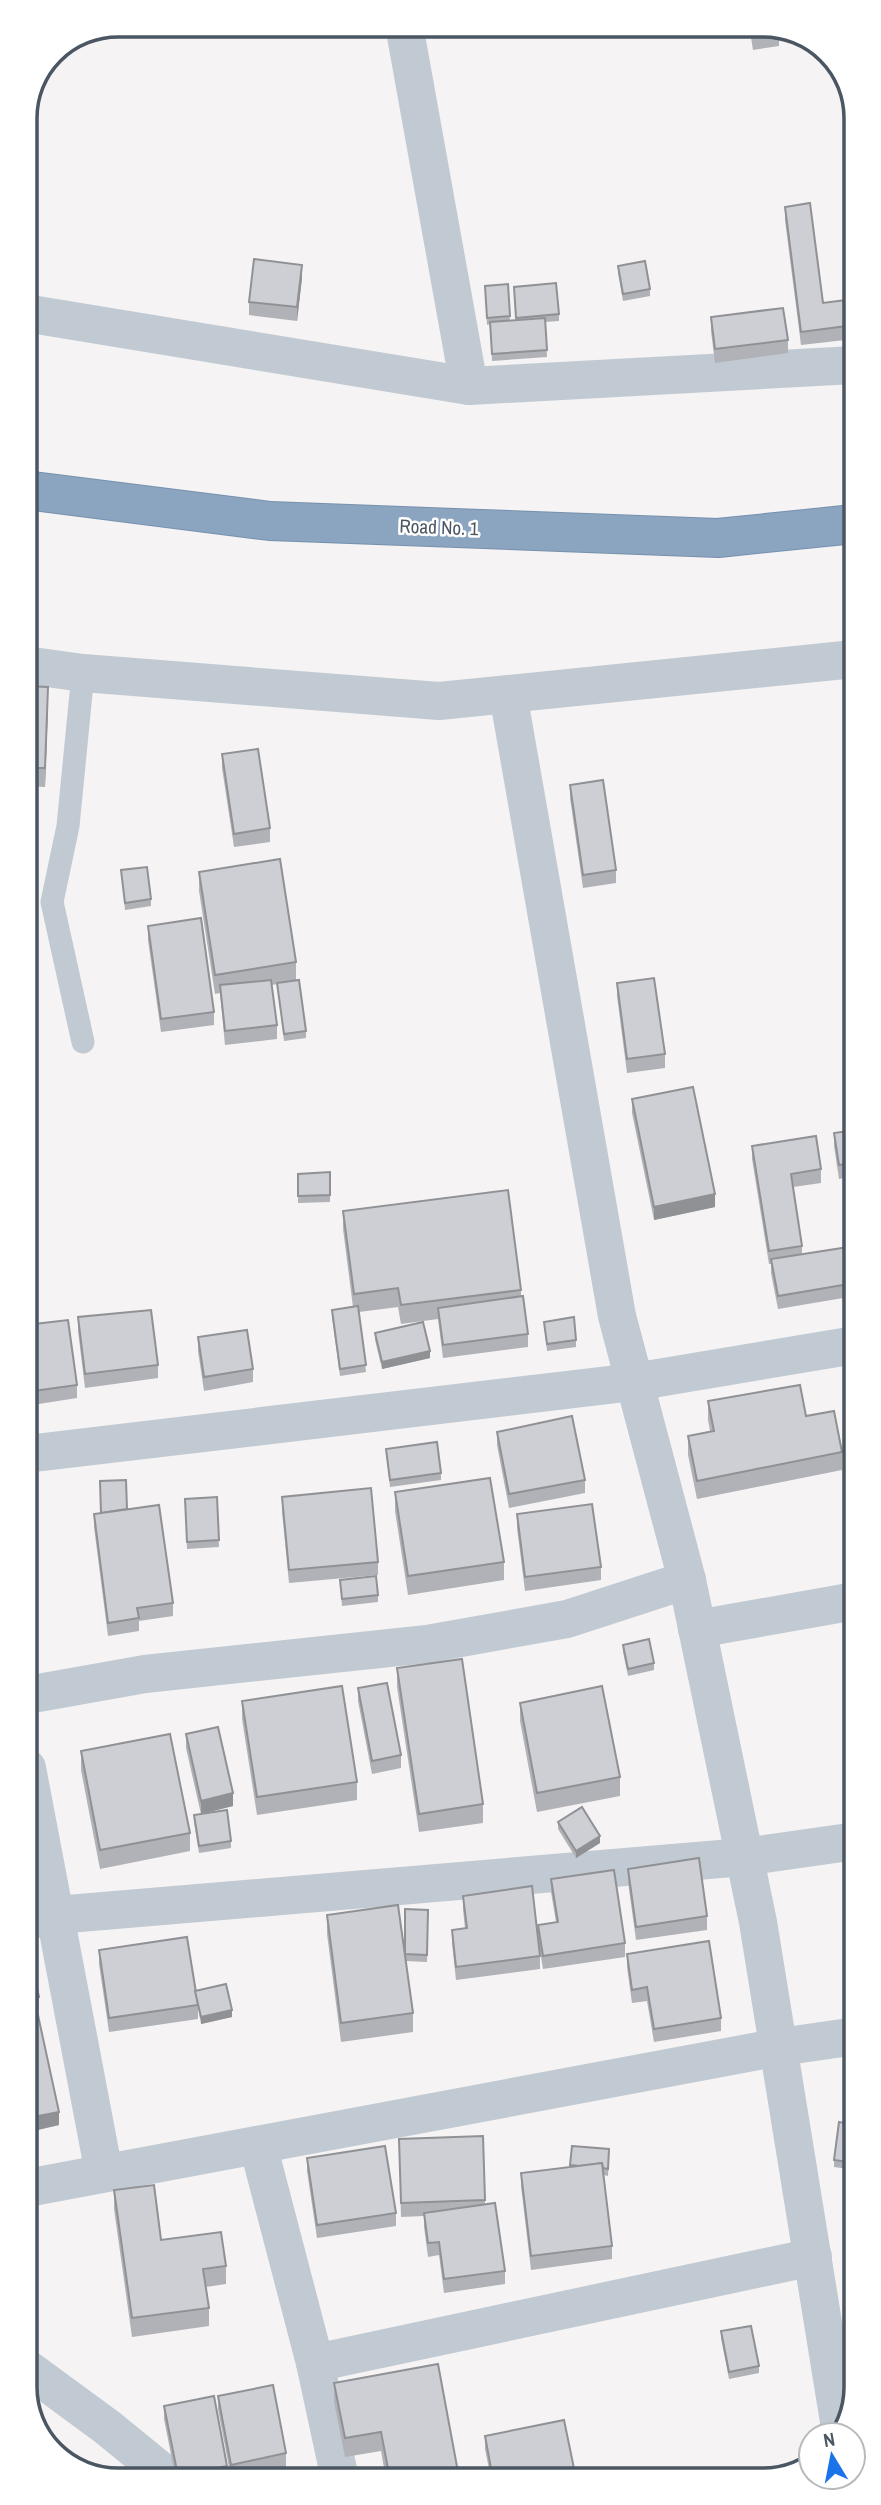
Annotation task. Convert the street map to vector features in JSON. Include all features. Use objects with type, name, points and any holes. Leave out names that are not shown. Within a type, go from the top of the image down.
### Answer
[{"type":"highway","name":"Road No. 1","points":[[37,492],[271,521],[718,538],[844,525]]},
{"type":"street","points":[[406,37],[469,386]]},
{"type":"street","points":[[37,315],[469,386],[844,366]]},
{"type":"street","points":[[37,667],[83,673],[439,701],[844,660]]},
{"type":"street","points":[[508,694],[617,1317],[687,1580],[744,1857],[780,2048],[838,2417]]},
{"type":"street","points":[[37,1453],[634,1382],[844,1347]]},
{"type":"street","points":[[37,1693],[145,1674],[427,1644],[567,1619],[687,1580]]},
{"type":"street","points":[[696,1629],[844,1603]]},
{"type":"street","points":[[41,1918],[744,1857],[844,1843]]},
{"type":"street","points":[[37,1875],[41,1918],[104,2173]]},
{"type":"street","points":[[37,2186],[844,2038]]},
{"type":"street","points":[[258,2145],[315,2362],[338,2468]]},
{"type":"street","points":[[315,2362],[813,2257]]},
{"type":"street","points":[[37,2376],[157,2468]]},
{"type":"lane","points":[[83,673],[68,826],[52,902],[83,1042]]},
{"type":"building","points":[[810,203],[823,303],[844,300],[844,326],[801,332],[785,207]]},
{"type":"building","points":[[254,259],[302,265],[297,307],[249,302]]},
{"type":"building","points":[[645,261],[650,289],[623,294],[618,266]]},
{"type":"building","points":[[556,283],[559,314],[516,318],[514,287]]},
{"type":"building","points":[[508,284],[510,316],[487,318],[485,286]]},
{"type":"building","points":[[783,308],[788,340],[715,349],[711,317]]},
{"type":"building","points":[[545,318],[547,350],[492,354],[490,322]]},
{"type":"building","points":[[37,687],[48,687],[45,768],[37,768]]},
{"type":"building","points":[[258,749],[270,828],[234,834],[222,754]]},
{"type":"building","points":[[603,780],[616,870],[583,875],[570,785]]},
{"type":"building","points":[[280,859],[296,962],[215,975],[199,872]]},
{"type":"building","points":[[147,867],[151,899],[125,903],[121,870]]},
{"type":"building","points":[[201,918],[214,1012],[161,1019],[148,926]]},
{"type":"building","points":[[654,978],[665,1054],[627,1059],[617,983]]},
{"type":"building","points":[[271,980],[277,1025],[225,1031],[220,985]]},
{"type":"building","points":[[299,980],[306,1031],[284,1034],[277,983]]},
{"type":"building","points":[[693,1087],[715,1194],[654,1207],[632,1099]]},
{"type":"building","points":[[844,1132],[844,1164],[839,1165],[834,1133]]},
{"type":"building","points":[[816,1136],[821,1169],[791,1174],[802,1246],[769,1251],[752,1146]]},
{"type":"building","points":[[330,1172],[330,1195],[298,1196],[298,1174]]},
{"type":"building","points":[[508,1190],[521,1290],[401,1305],[398,1288],[354,1294],[343,1211]]},
{"type":"building","points":[[844,1248],[844,1285],[778,1296],[771,1259]]},
{"type":"building","points":[[523,1296],[528,1334],[443,1345],[438,1308]]},
{"type":"building","points":[[358,1306],[366,1365],[340,1369],[332,1310]]},
{"type":"building","points":[[151,1310],[158,1365],[85,1374],[78,1317]]},
{"type":"building","points":[[574,1317],[576,1340],[547,1344],[544,1322]]},
{"type":"building","points":[[68,1320],[77,1385],[37,1390],[37,1324]]},
{"type":"building","points":[[423,1322],[430,1351],[382,1362],[375,1333]]},
{"type":"building","points":[[247,1330],[253,1369],[204,1377],[198,1337]]},
{"type":"building","points":[[800,1385],[806,1416],[834,1411],[842,1452],[697,1481],[688,1436],[714,1431],[708,1401]]},
{"type":"building","points":[[572,1416],[585,1480],[509,1494],[497,1432]]},
{"type":"building","points":[[437,1442],[441,1473],[390,1480],[386,1449]]},
{"type":"building","points":[[490,1478],[504,1562],[408,1576],[395,1492]]},
{"type":"building","points":[[126,1480],[127,1509],[101,1513],[100,1481]]},
{"type":"building","points":[[371,1488],[378,1562],[289,1570],[282,1497]]},
{"type":"building","points":[[217,1497],[219,1540],[187,1542],[185,1499]]},
{"type":"building","points":[[592,1504],[601,1567],[525,1577],[517,1514]]},
{"type":"building","points":[[159,1505],[173,1603],[137,1608],[139,1618],[108,1623],[94,1514]]},
{"type":"building","points":[[376,1576],[378,1595],[342,1599],[340,1580]]},
{"type":"building","points":[[649,1639],[654,1663],[628,1669],[623,1645]]},
{"type":"building","points":[[462,1659],[483,1804],[419,1814],[397,1668]]},
{"type":"building","points":[[387,1683],[401,1755],[372,1761],[358,1688]]},
{"type":"building","points":[[342,1686],[357,1782],[257,1797],[242,1701]]},
{"type":"building","points":[[602,1686],[620,1777],[537,1793],[520,1703]]},
{"type":"building","points":[[218,1727],[233,1793],[201,1801],[186,1734]]},
{"type":"building","points":[[170,1734],[190,1833],[100,1850],[81,1751]]},
{"type":"building","points":[[582,1807],[600,1836],[576,1851],[558,1822]]},
{"type":"building","points":[[227,1810],[231,1841],[199,1846],[194,1815]]},
{"type":"building","points":[[699,1858],[707,1916],[636,1927],[628,1869]]},
{"type":"building","points":[[614,1870],[625,1943],[543,1956],[538,1925],[558,1922],[551,1879]]},
{"type":"building","points":[[532,1886],[540,1956],[456,1967],[452,1930],[467,1928],[463,1896]]},
{"type":"building","points":[[398,1905],[413,2013],[341,2023],[327,1915]]},
{"type":"building","points":[[405,1909],[428,1910],[427,1955],[405,1954]]},
{"type":"building","points":[[187,1937],[198,2005],[109,2018],[99,1950]]},
{"type":"building","points":[[709,1941],[721,2018],[654,2029],[647,1987],[632,1990],[627,1954]]},
{"type":"building","points":[[226,1984],[232,2010],[201,2017],[195,1991]]},
{"type":"building","points":[[37,2011],[59,2112],[37,2116]]},
{"type":"building","points":[[839,2122],[844,2123],[844,2161],[834,2160]]},
{"type":"building","points":[[483,2136],[485,2200],[401,2203],[399,2139]]},
{"type":"building","points":[[385,2146],[396,2213],[317,2225],[307,2158]]},
{"type":"building","points":[[572,2146],[609,2149],[608,2169],[603,2168],[602,2163],[570,2165]]},
{"type":"building","points":[[602,2163],[612,2246],[531,2256],[521,2173]]},
{"type":"building","points":[[154,2185],[161,2240],[221,2232],[226,2266],[203,2269],[209,2308],[132,2318],[114,2190]]},
{"type":"building","points":[[495,2203],[505,2271],[444,2279],[439,2242],[428,2243],[424,2213]]},
{"type":"building","points":[[751,2326],[759,2366],[729,2372],[721,2331]]},
{"type":"building","points":[[438,2364],[457,2468],[388,2468],[381,2432],[345,2438],[334,2383]]},
{"type":"building","points":[[273,2385],[286,2453],[231,2465],[218,2396]]},
{"type":"building","points":[[214,2396],[227,2466],[176,2468],[164,2406]]},
{"type":"building","points":[[564,2420],[574,2468],[491,2468],[485,2436]]}]
